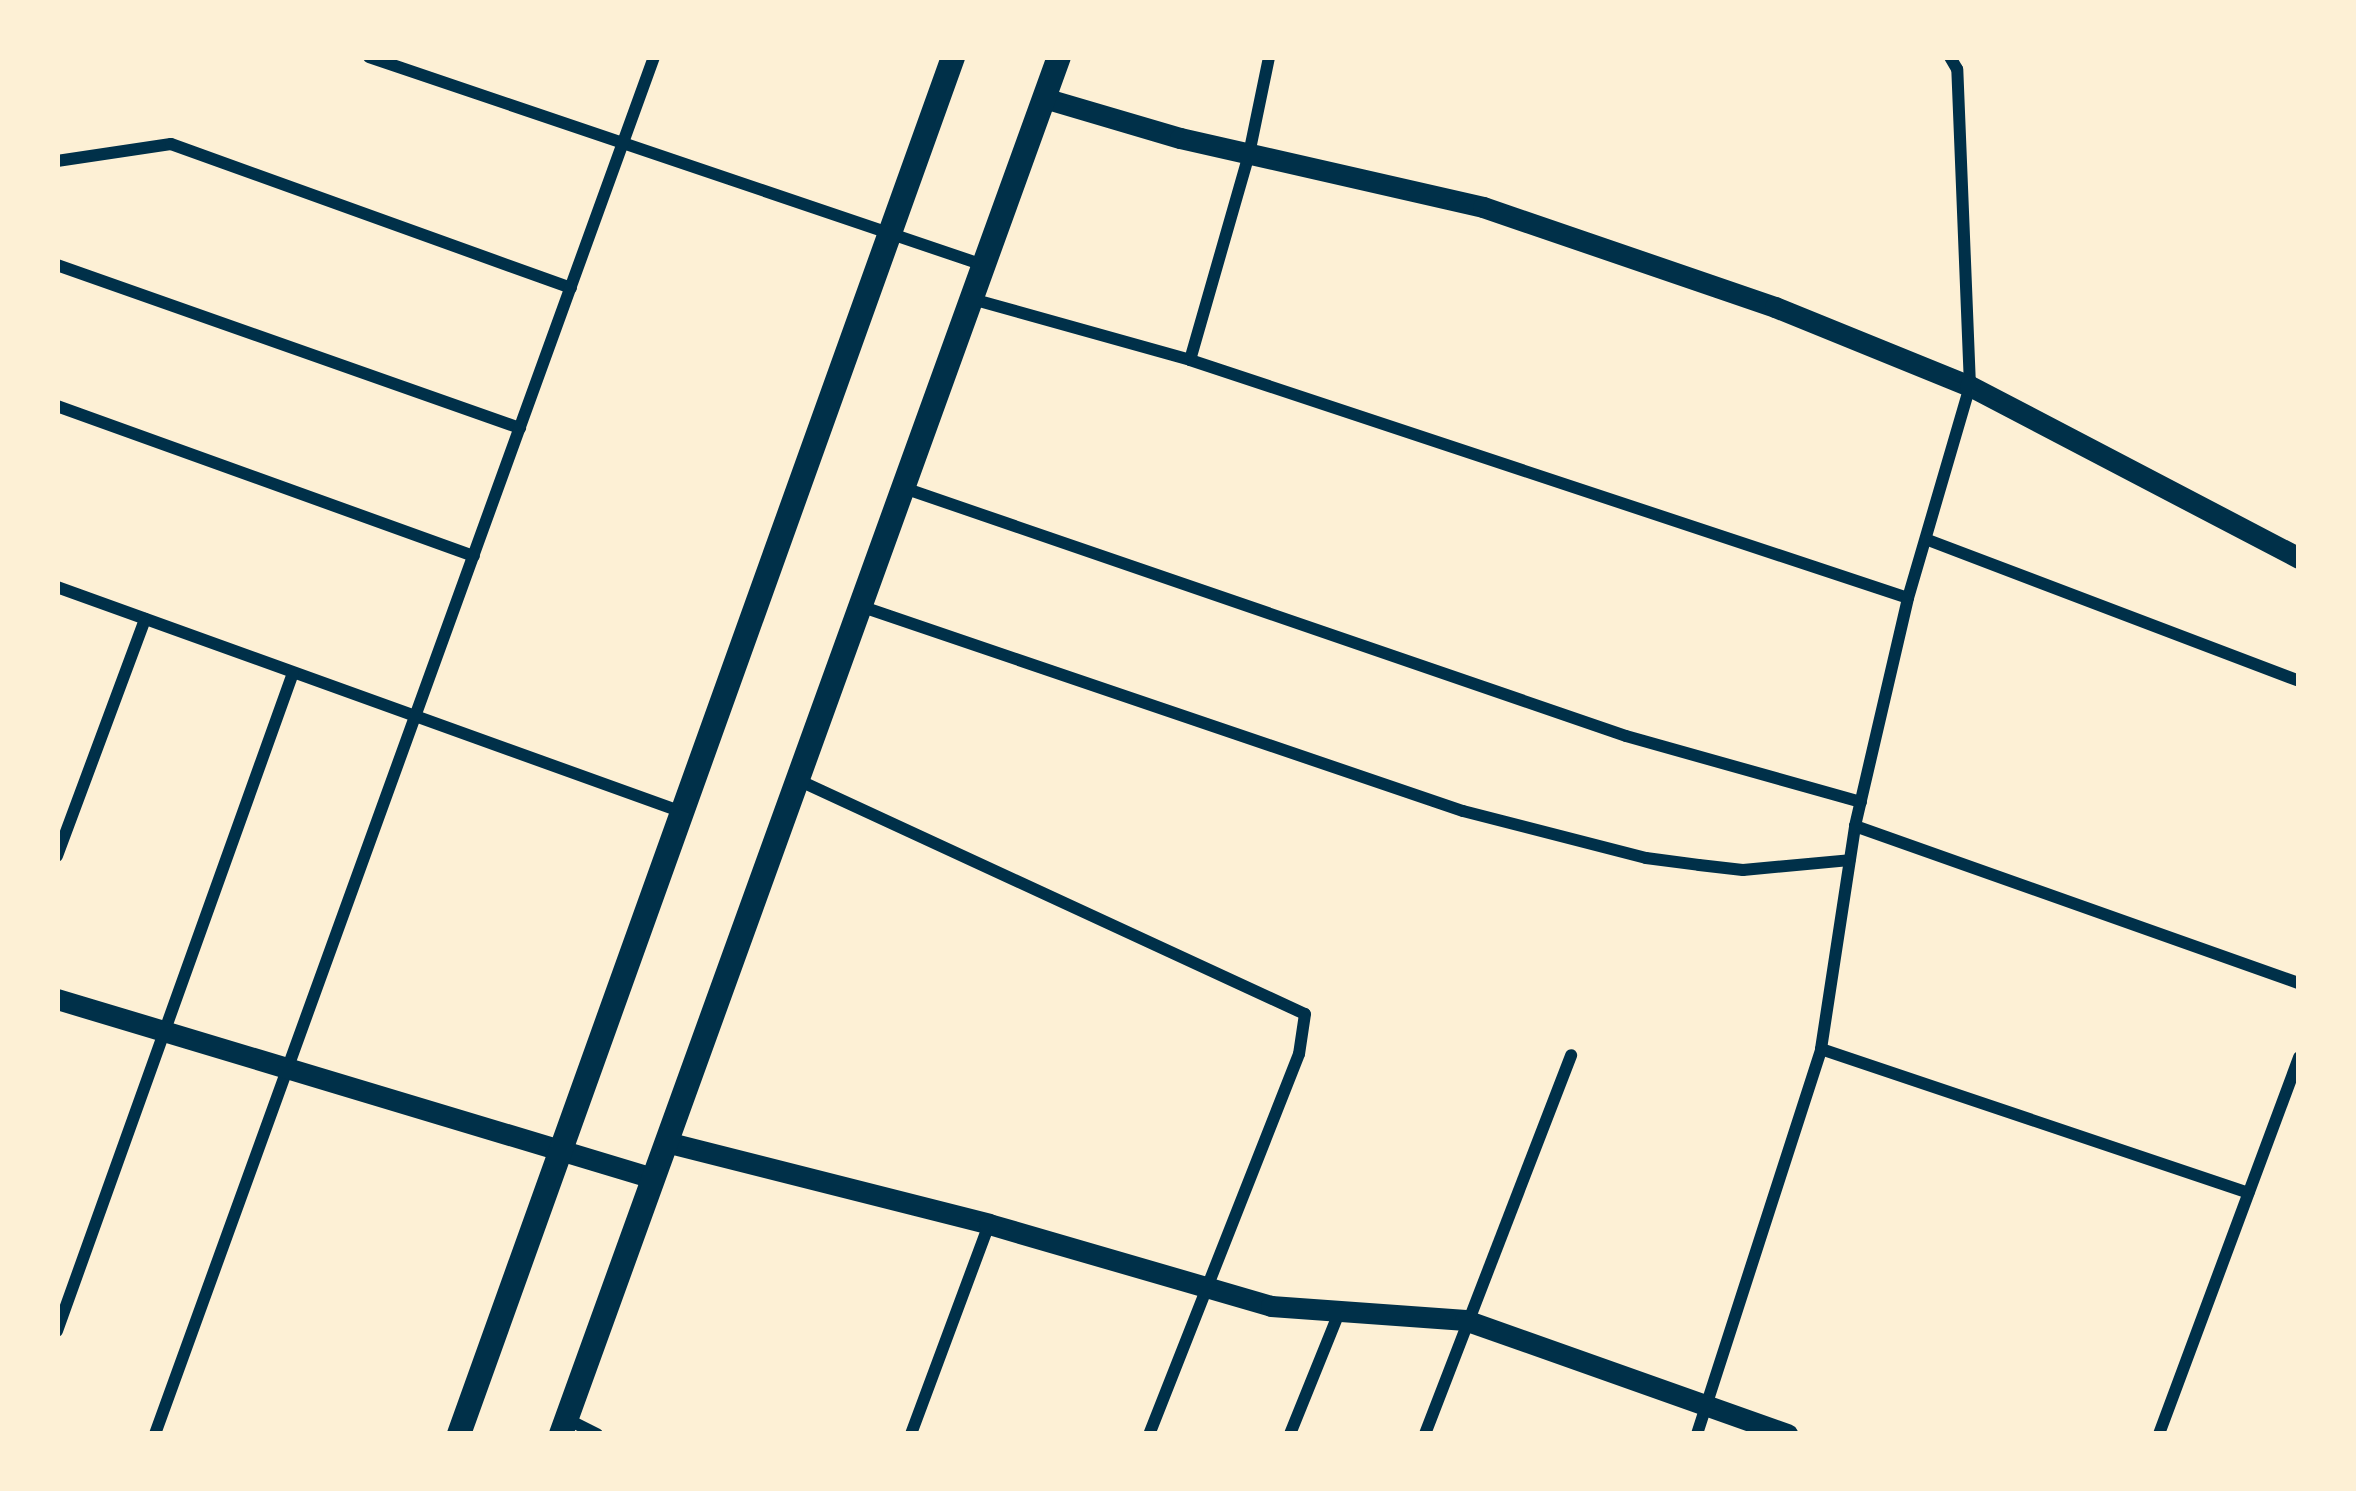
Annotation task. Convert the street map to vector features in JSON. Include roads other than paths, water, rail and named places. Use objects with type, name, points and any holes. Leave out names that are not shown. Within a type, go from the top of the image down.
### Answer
[{"type":"main road","points":[[459,1434],[953,57]]},
{"type":"main road","points":[[564,1426],[1059,57]]},
{"type":"street","points":[[369,57],[983,266]]},
{"type":"street","points":[[155,1434],[654,57]]},
{"type":"street","points":[[1190,360],[1249,154],[1269,57]]},
{"type":"street","points":[[1697,1434],[1821,1049],[1855,826],[1908,598],[1970,386],[1957,69],[1950,57]]},
{"type":"street","points":[[1044,98],[1249,154],[1483,207],[1775,308],[1970,386],[2299,558]]},
{"type":"street","points":[[57,161],[171,144],[571,288]]},
{"type":"street","points":[[57,265],[520,428]]},
{"type":"street","points":[[971,299],[1190,360],[1908,598]]},
{"type":"street","points":[[57,406],[474,556]]},
{"type":"street","points":[[903,488],[1626,736],[1861,802]]},
{"type":"street","points":[[1928,540],[2299,681]]},
{"type":"street","points":[[57,587],[682,812]]},
{"type":"street","points":[[860,606],[1508,823],[1646,858],[1743,870],[1850,860]]},
{"type":"street","points":[[57,856],[146,619]]},
{"type":"street","points":[[57,1331],[293,674]]},
{"type":"street","points":[[797,780],[1305,1014],[1299,1054],[1149,1434]]},
{"type":"street","points":[[1855,826],[2299,983]]},
{"type":"street","points":[[57,999],[286,1072],[653,1178]]},
{"type":"street","points":[[1821,1049],[2248,1193]]},
{"type":"street","points":[[1425,1434],[1465,1320],[1571,1055]]},
{"type":"street","points":[[2159,1434],[2299,1057]]},
{"type":"street","points":[[666,1142],[988,1224],[1271,1306],[1465,1320],[1787,1434]]},
{"type":"street","points":[[911,1434],[988,1224]]},
{"type":"street","points":[[1290,1434],[1340,1309]]},
{"type":"street","points":[[564,1426],[597,1434]]}]
